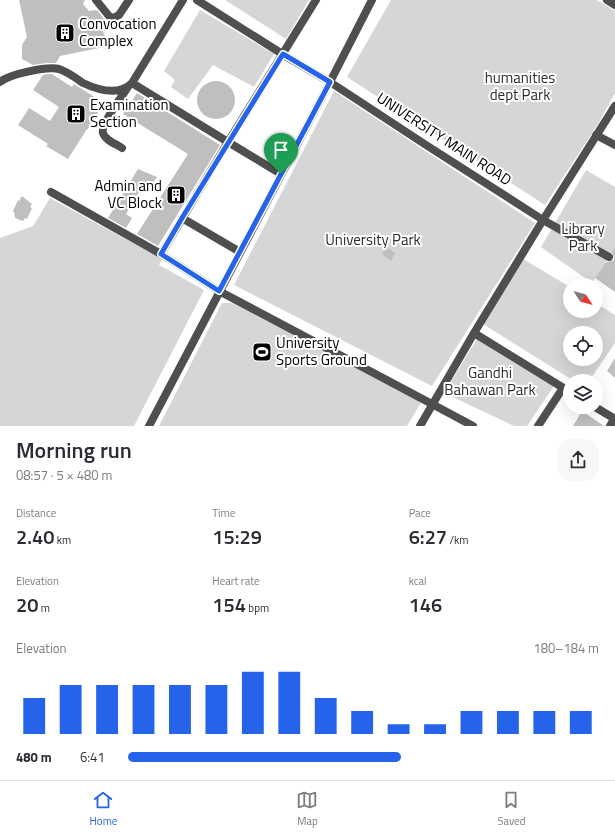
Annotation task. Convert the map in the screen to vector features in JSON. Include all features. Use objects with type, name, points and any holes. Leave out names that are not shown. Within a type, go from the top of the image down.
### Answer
[{"type":"lane","points":[[96,0],[109,16],[113,18],[120,14],[129,0]]},
{"type":"lane","points":[[122,148],[106,138],[103,133],[104,125],[183,0]]},
{"type":"lane","name":"UNIVERSITY MAIN ROAD","points":[[197,0],[330,82],[543,220],[609,257]]},
{"type":"lane","points":[[161,254],[316,0]]},
{"type":"lane","points":[[148,426],[372,0]]},
{"type":"lane","points":[[607,0],[615,6]]},
{"type":"lane","points":[[0,82],[11,76],[54,68],[63,71],[95,88],[105,91],[123,89],[130,85]]},
{"type":"lane","points":[[130,85],[281,174]]},
{"type":"lane","points":[[420,426],[474,333],[615,106]]},
{"type":"lane","points":[[596,135],[615,145]]},
{"type":"lane","points":[[51,192],[161,254],[219,291],[432,404],[459,423],[473,426]]},
{"type":"lane","points":[[182,218],[240,252]]},
{"type":"lane","points":[[474,333],[563,388]]},
{"type":"lane","points":[[538,426],[563,395]]},
{"type":"lane","points":[[603,414],[613,422]]},
{"type":"green space","points":[[225,0],[309,0],[286,39]]},
{"type":"green space","name":"humanities dept Park","points":[[391,0],[597,0],[615,11],[615,93],[598,124],[545,205],[347,77]]},
{"type":"green space","points":[[200,10],[274,54],[254,87],[213,65],[188,99],[171,87],[175,80],[164,71]]},
{"type":"green space","name":"University Park","points":[[334,91],[535,223],[432,386],[234,285]]},
{"type":"green space","name":"Library Park","points":[[586,170],[615,187],[615,248],[595,278],[585,278],[541,247]]},
{"type":"green space","points":[[50,198],[162,259],[159,265],[204,290],[134,426],[0,426],[0,238],[33,226]]},
{"type":"green space","points":[[523,259],[563,283],[563,318],[603,318],[603,307],[615,315],[615,343],[603,361],[603,326],[563,326],[563,366],[599,366],[594,374],[563,374],[483,324]]},
{"type":"green space","name":"University Sports Ground","points":[[222,303],[232,303],[422,401],[407,426],[159,426]]},
{"type":"green space","name":"Gandhi Bahawan Park","points":[[477,339],[554,386],[527,426],[514,426],[444,393]]},
{"type":"building","name":"Convocation Complex","points":[[19,0],[85,0],[83,4],[89,11],[98,11],[105,20],[102,29],[109,46],[60,56],[56,63],[33,65],[22,59],[22,45],[27,37]]},
{"type":"building","name":"Examination Section","points":[[52,74],[72,87],[74,84],[104,103],[68,159],[46,146],[48,144],[18,125],[29,108],[50,121],[59,107],[33,90],[43,75]]},
{"type":"building","points":[[212,81],[220,81],[230,86],[234,93],[234,107],[230,114],[220,119],[212,119],[202,114],[200,111],[197,104],[197,96],[202,86],[205,84]]},
{"type":"building","name":"Admin and VC Block","points":[[137,93],[220,145],[158,246],[137,234],[188,154],[123,114]]},
{"type":"building","points":[[138,169],[157,177],[151,186],[148,186],[144,192],[139,192],[126,214],[132,218],[126,228],[108,218]]},
{"type":"building","points":[[22,196],[32,204],[30,207],[32,208],[27,219],[25,218],[23,221],[15,218],[13,211],[18,200],[19,201]]},
{"type":"building","points":[[387,247],[395,253],[391,261],[382,254]]},
{"type":"building","points":[[615,248],[615,292],[603,284],[603,278],[595,278],[606,262],[614,260],[612,252]]},
{"type":"building","points":[[615,358],[615,378],[607,371]]},
{"type":"building","points":[[580,414],[586,414],[604,426],[573,426]]},
{"type":"place","name":"Convocation Complex","points":[[65,33]]},
{"type":"place","name":"Examination Section","points":[[76,114]]},
{"type":"place","name":"Admin and VC Block","points":[[176,195]]},
{"type":"place","name":"University Sports Ground","points":[[262,352]]},
{"type":"route","points":[[283,54],[330,82],[281,174],[219,291],[161,254],[283,54]]}]
